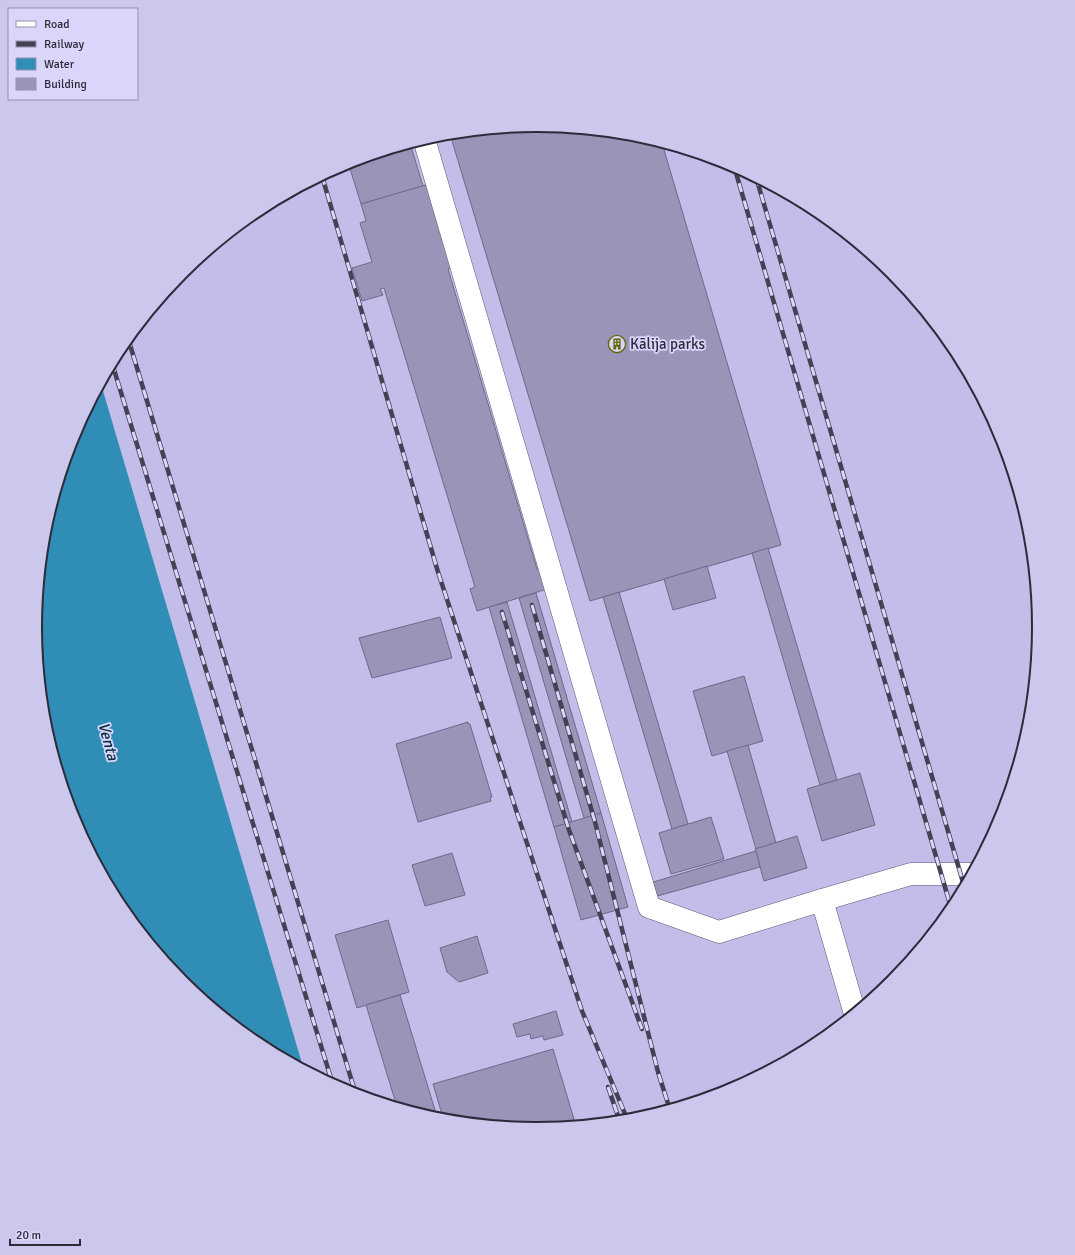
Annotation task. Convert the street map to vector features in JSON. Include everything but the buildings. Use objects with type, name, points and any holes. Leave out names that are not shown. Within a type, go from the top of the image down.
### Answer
[{"type":"street","points":[[426,145],[649,906],[719,932],[911,874],[968,874]]},
{"type":"street","points":[[822,900],[854,1009]]},
{"type":"shaded area","points":[[538,132],[602,136],[666,149],[697,158],[757,183],[785,198],[839,234],[864,255],[888,277],[931,326],[967,380],[982,408],[1007,468],[1016,499],[1029,563],[1032,595],[1033,628],[1029,692],[1016,756],[1007,787],[982,847],[967,875],[931,929],[910,954],[888,978],[839,1021],[785,1057],[757,1072],[697,1097],[666,1106],[602,1119],[570,1122],[505,1122],[473,1119],[409,1106],[378,1097],[318,1072],[302,1063],[103,390],[108,380],[144,326],[165,301],[187,277],[236,234],[290,198],[318,183],[378,158],[409,149],[473,136],[505,133]]},
{"type":"water","name":"Venta","points":[[103,390],[302,1063],[236,1021],[187,978],[165,954],[144,929],[108,875],[93,847],[68,787],[59,756],[46,692],[42,628],[43,595],[46,563],[52,531],[68,468],[93,408]]},
{"type":"railway","points":[[736,174],[949,902]]},
{"type":"railway","points":[[323,181],[438,572],[582,1011],[625,1115]]},
{"type":"railway","points":[[758,183],[963,882]]},
{"type":"railway","points":[[130,346],[354,1087]]},
{"type":"railway","points":[[114,370],[331,1078]]},
{"type":"railway","points":[[532,605],[595,822],[658,1072],[669,1105]]},
{"type":"railway","points":[[502,612],[569,830],[642,1029]]},
{"type":"railway","points":[[608,1087],[618,1116]]},
{"type":"place","name":"Kālija parks","points":[[617,344]]}]
